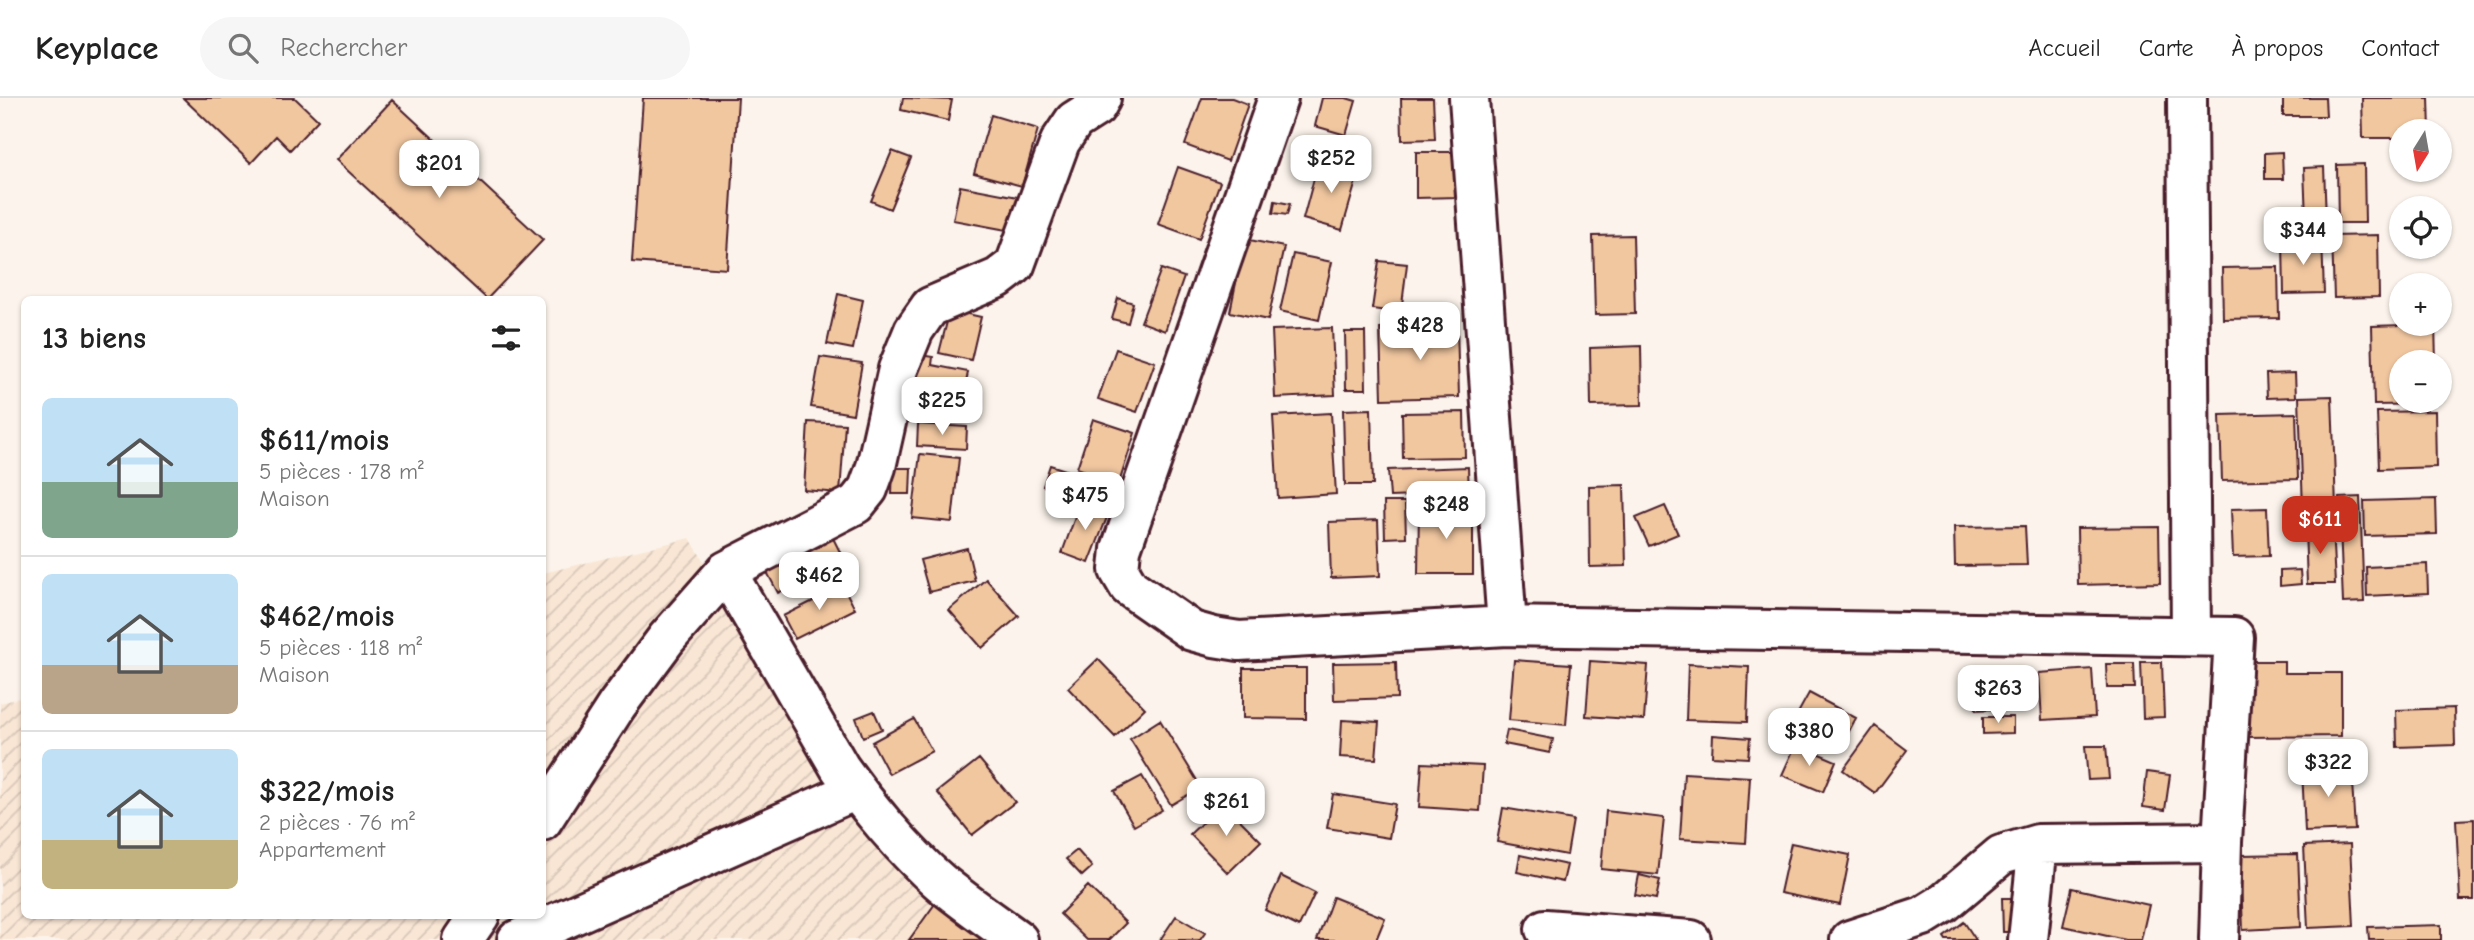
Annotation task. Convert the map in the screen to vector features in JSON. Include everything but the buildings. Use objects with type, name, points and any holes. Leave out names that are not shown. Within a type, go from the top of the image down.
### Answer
[{"type":"street","points":[[546,815],[617,705],[667,638],[726,571],[856,504],[868,489],[876,467],[898,369],[914,330],[930,307],[998,278],[1015,265],[1060,142],[1074,121],[1096,107],[1101,98]]},
{"type":"street","points":[[1278,98],[1121,549],[1119,570],[1129,587],[1192,631],[1239,641],[1507,626],[2234,637],[2222,842],[2220,940]]},
{"type":"street","points":[[1469,98],[1507,626]]},
{"type":"street","points":[[2187,98],[2191,636]]},
{"type":"street","points":[[726,571],[840,768],[856,790],[940,882],[1018,940]]},
{"type":"street","points":[[517,940],[856,790]]},
{"type":"street","points":[[1850,940],[1923,916],[1944,903],[2001,855],[2038,844],[2222,842]]},
{"type":"street","points":[[2028,940],[2038,844]]},
{"type":"street","points":[[463,940],[477,919]]},
{"type":"street","points":[[1545,929],[1691,940]]},
{"type":"shaded area","points":[[690,538],[872,843],[937,901],[987,940],[0,940],[0,703],[21,698],[21,919],[546,919],[546,572]]}]
